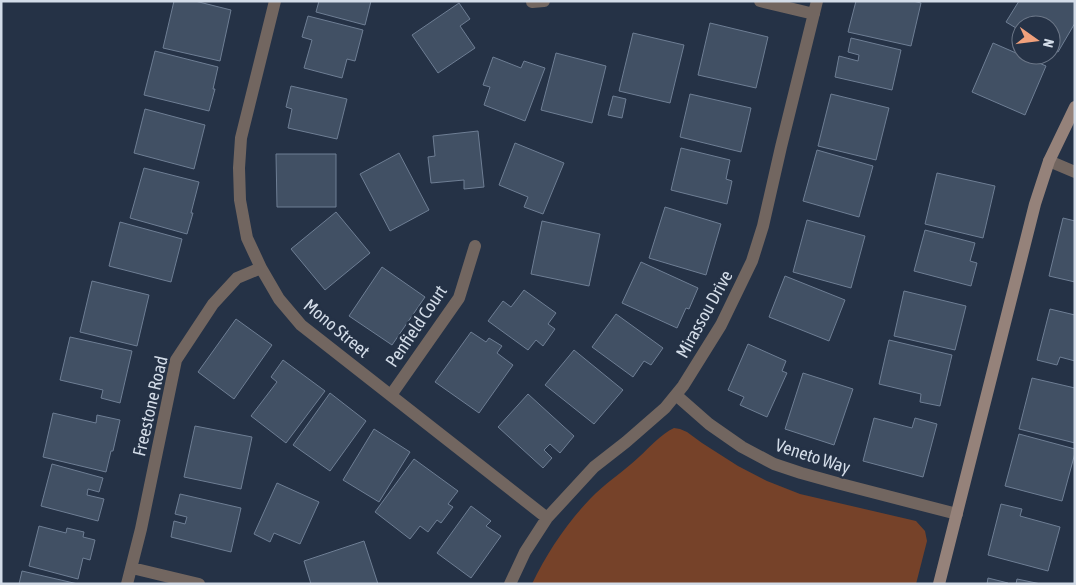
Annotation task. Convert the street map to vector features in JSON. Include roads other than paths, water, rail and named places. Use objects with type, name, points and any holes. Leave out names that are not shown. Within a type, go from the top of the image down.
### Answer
[{"type":"street","name":"Mono Street","points":[[275,1],[241,138],[239,168],[240,200],[247,238],[261,268],[279,299],[301,325],[547,518]]},
{"type":"street","points":[[760,1],[816,7]]},
{"type":"street","name":"Mirassou Drive","points":[[510,584],[525,552],[547,518],[594,467],[665,408],[683,386],[721,325],[752,261],[763,226],[816,7]]},
{"type":"street","points":[[939,584],[1035,204],[1049,161],[1075,106]]},
{"type":"street","points":[[1049,161],[1075,172]]},
{"type":"street","name":"Penfield Court","points":[[391,395],[460,298],[475,246]]},
{"type":"street","name":"Freestone Road","points":[[127,584],[141,529],[176,360],[213,304],[237,278],[261,268]]},
{"type":"street","name":"Veneto Way","points":[[676,394],[709,424],[742,447],[774,464],[837,483],[957,514]]},
{"type":"street","points":[[132,568],[199,584]]}]
